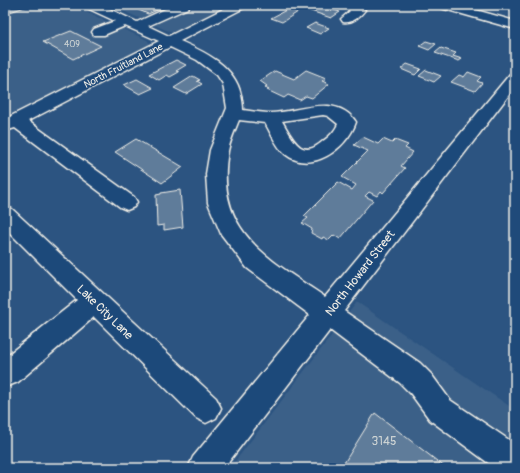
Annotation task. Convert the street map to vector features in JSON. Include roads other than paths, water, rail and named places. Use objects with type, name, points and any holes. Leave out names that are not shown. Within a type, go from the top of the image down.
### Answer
[{"type":"street","points":[[138,26],[184,5]]},
{"type":"street","name":"North Fruitland Lane","points":[[10,123],[240,5]]},
{"type":"street","points":[[347,19],[359,10],[348,5]]},
{"type":"street","points":[[445,5],[515,25]]},
{"type":"street","points":[[96,6],[202,57],[222,72],[231,84],[235,108],[219,150],[216,174],[218,203],[232,234],[255,261],[328,313],[362,340],[410,373],[421,384],[440,410],[515,463]]},
{"type":"street","points":[[99,32],[125,21]]},
{"type":"street","name":"North Howard Street","points":[[204,468],[515,76]]},
{"type":"street","points":[[233,114],[272,118]]},
{"type":"street","points":[[10,123],[127,202]]},
{"type":"street","name":"Lake City Lane","points":[[7,221],[94,301],[206,408]]},
{"type":"street","points":[[8,372],[94,301]]}]
